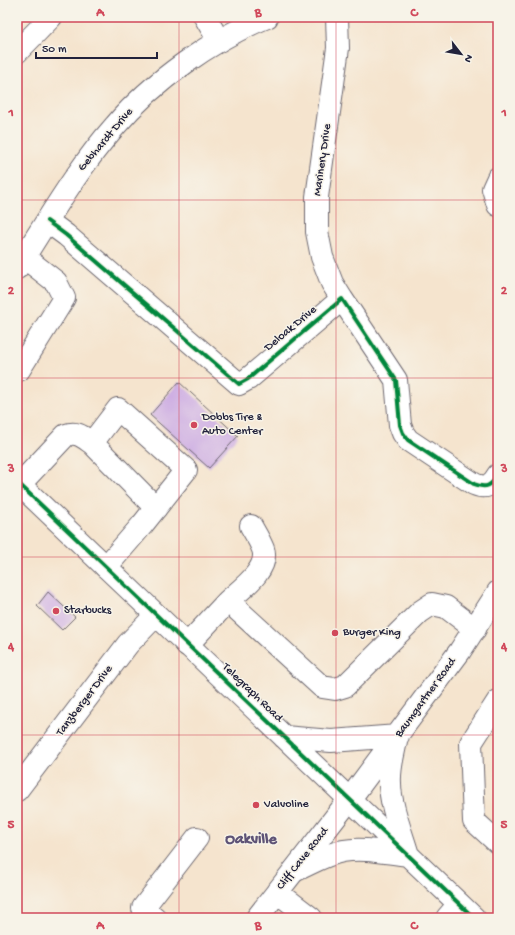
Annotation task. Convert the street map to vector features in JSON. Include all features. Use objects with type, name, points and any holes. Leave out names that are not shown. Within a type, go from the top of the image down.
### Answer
[{"type":"street","points":[[17,52],[51,17]]},
{"type":"street","points":[[205,17],[219,41]]},
{"type":"street","name":"Gebhardt Drive","points":[[19,264],[92,154],[137,103],[189,60],[219,41],[267,17]]},
{"type":"street","name":"Marinery Drive","points":[[337,17],[338,48],[317,197],[317,232],[322,257],[332,283],[342,299]]},
{"type":"street","points":[[498,178],[494,189],[498,205]]},
{"type":"street","name":"Deloak Drive","points":[[47,221],[66,234],[239,384],[248,379],[342,299]]},
{"type":"street","points":[[18,370],[64,298],[56,282],[19,264]]},
{"type":"street","points":[[342,299],[396,380],[400,424],[403,433],[408,440],[474,484],[481,487],[488,486],[494,482],[498,475]]},
{"type":"street","points":[[92,443],[118,409],[186,470],[106,567]]},
{"type":"street","points":[[18,483],[66,435],[72,433],[92,443],[156,508]]},
{"type":"street","name":"Telegraph Road","points":[[18,483],[408,855],[460,913]]},
{"type":"street","points":[[187,645],[228,601],[259,572],[264,561],[264,550],[252,526]]},
{"type":"street","name":"Baumgartner Road","points":[[349,800],[398,736],[475,629],[498,592]]},
{"type":"street","points":[[228,601],[322,688],[335,689],[346,686],[420,612],[432,604],[446,607],[475,629]]},
{"type":"street","name":"Tanzberger Drive","points":[[17,790],[128,644],[156,615]]},
{"type":"street","points":[[498,701],[471,743],[474,821],[498,843]]},
{"type":"street","points":[[284,738],[332,741],[398,736],[391,768],[390,784],[392,801],[408,855],[367,850],[344,851],[326,856],[294,871]]},
{"type":"street","name":"Cliff Cave Road","points":[[258,918],[349,800]]},
{"type":"street","points":[[144,915],[197,838]]},
{"type":"street","points":[[277,892],[311,918]]},
{"type":"building","name":"Dobbs Tire & Auto Center","points":[[179,382],[238,436],[209,468],[150,415]]},
{"type":"building","name":"Starbucks","points":[[48,592],[75,617],[62,630],[37,606]]},
{"type":"cycle path","points":[[47,221],[66,235],[239,384],[248,379],[342,299],[396,380],[400,425],[408,440],[474,484],[488,486],[498,475]]},
{"type":"cycle path","points":[[17,482],[474,918]]},
{"type":"place","name":"Dobbs Tire & Auto Center","points":[[194,425]]},
{"type":"place","name":"Starbucks","points":[[56,611]]},
{"type":"place","name":"Burger King","points":[[335,633]]},
{"type":"place","name":"Valvoline","points":[[256,805]]},
{"type":"district","name":"Oakville","points":[[251,840]]}]
